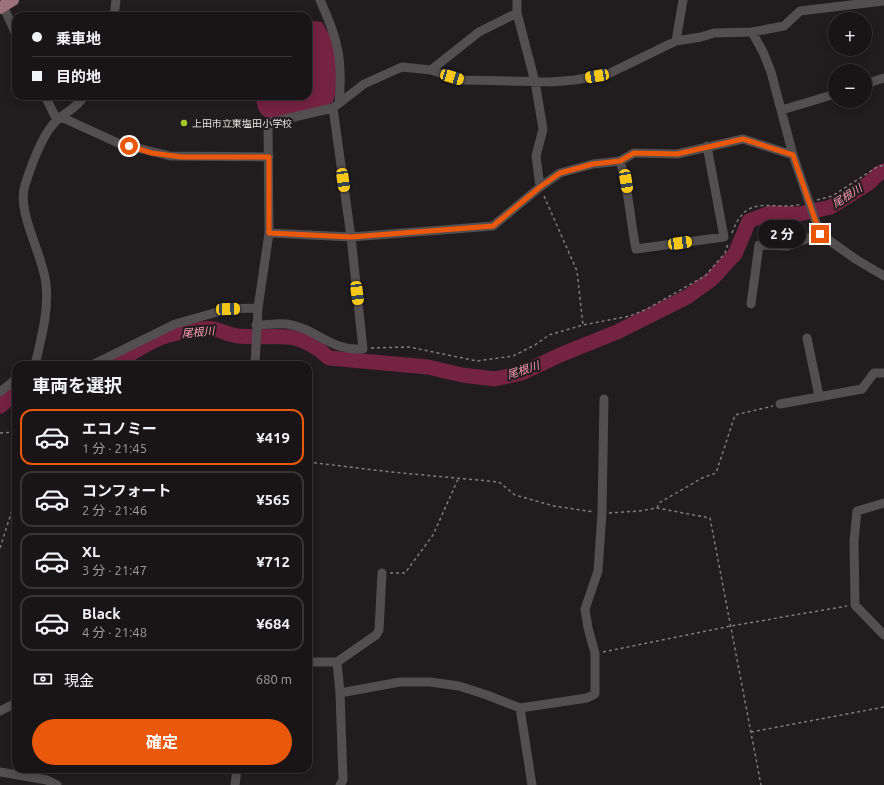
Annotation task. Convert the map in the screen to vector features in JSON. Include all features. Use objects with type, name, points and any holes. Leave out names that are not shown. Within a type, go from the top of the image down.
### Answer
[{"type":"street","points":[[114,12],[116,0]]},
{"type":"street","points":[[256,332],[287,324],[322,337],[334,345],[351,350],[363,349],[336,106],[341,79],[340,58],[335,35],[320,0]]},
{"type":"street","points":[[517,0],[517,13],[535,82],[543,129],[536,156],[540,187]]},
{"type":"street","points":[[676,41],[683,0]]},
{"type":"street","points":[[255,361],[258,308],[269,233],[268,122],[336,106],[364,84],[402,67],[431,70],[463,80],[551,82],[575,80],[608,74],[676,41],[701,37],[714,33],[752,32],[784,26],[800,11],[884,1]]},
{"type":"street","points":[[5,5],[12,23]]},
{"type":"street","points":[[431,70],[479,32],[517,13]]},
{"type":"street","points":[[752,32],[766,58],[782,110],[793,155],[820,234],[857,260],[884,276]]},
{"type":"street","points":[[872,82],[884,78]]},
{"type":"street","points":[[782,110],[828,96]]},
{"type":"street","points":[[47,100],[59,119],[118,143],[170,156],[269,157]]},
{"type":"street","points":[[36,361],[45,315],[46,285],[39,251],[24,210],[22,196],[24,186],[47,134],[59,119],[75,107],[81,100]]},
{"type":"street","points":[[269,233],[351,237],[493,226],[540,187],[560,173],[593,164],[620,161],[634,153],[677,154],[743,139],[793,155]]},
{"type":"street","points":[[620,161],[626,181],[631,225],[636,249],[724,237],[707,146]]},
{"type":"street","points":[[751,304],[759,245],[787,246],[820,234]]},
{"type":"street","points":[[100,361],[175,324],[228,309],[258,308]]},
{"type":"street","points":[[807,338],[818,396]]},
{"type":"street","points":[[780,404],[862,389],[874,373],[884,373]]},
{"type":"street","points":[[0,392],[12,382]]},
{"type":"street","points":[[340,693],[400,682],[430,682],[459,686],[520,708],[587,698],[595,694],[595,653],[585,609],[598,571],[602,513],[604,399]]},
{"type":"street","points":[[884,503],[857,511],[854,541],[855,605],[884,636]]},
{"type":"street","points":[[312,662],[337,662],[376,634],[379,630],[382,573]]},
{"type":"street","points":[[337,662],[340,693],[343,780],[340,785]]},
{"type":"street","points":[[0,711],[12,705]]},
{"type":"street","points":[[520,708],[532,785]]},
{"type":"street","points":[[0,772],[47,780],[57,785]]},
{"type":"street","points":[[235,785],[236,773]]},
{"type":"path","points":[[732,234],[744,211],[764,204],[797,205],[810,203],[832,196],[877,167],[884,165]]},
{"type":"path","points":[[540,187],[577,271],[583,325]]},
{"type":"path","points":[[363,349],[408,347],[477,361],[494,360],[512,356],[534,345],[549,335],[583,325],[630,316],[647,309],[705,276],[725,253],[729,240]]},
{"type":"path","points":[[657,508],[659,503],[702,478],[716,473],[735,415],[780,404]]},
{"type":"path","points":[[0,433],[12,432]]},
{"type":"path","points":[[312,462],[391,472],[459,477],[499,482],[515,496],[554,506],[602,513],[640,511],[657,508],[710,518],[761,785]]},
{"type":"path","points":[[382,573],[405,573],[433,535],[459,477]]},
{"type":"path","points":[[0,548],[12,510]]},
{"type":"path","points":[[595,653],[731,626],[855,605]]},
{"type":"path","points":[[751,732],[884,707]]},
{"type":"shaded area","points":[[312,21],[322,22],[333,43],[337,78],[333,102],[326,106],[271,119],[267,118],[259,111],[256,100],[312,100]]},
{"type":"waterway","name":"尾根川","points":[[120,361],[159,338],[197,329],[214,329],[238,336],[296,338],[317,348],[329,358],[428,367],[462,375],[495,379],[522,373],[560,355],[617,332],[687,297],[712,279],[735,254],[749,221],[770,213],[799,214],[831,207],[869,183],[878,174],[884,171]]},
{"type":"waterway","name":"尾根川","points":[[0,406],[12,396]]},
{"type":"place","name":"上田市立東塩田小学校","points":[[184,123]]},
{"type":"route","points":[[129,146],[152,153],[182,157],[269,157],[269,233],[351,237],[493,226],[540,187],[560,173],[593,164],[620,161],[634,153],[677,154],[743,139],[793,155],[820,234]]}]
